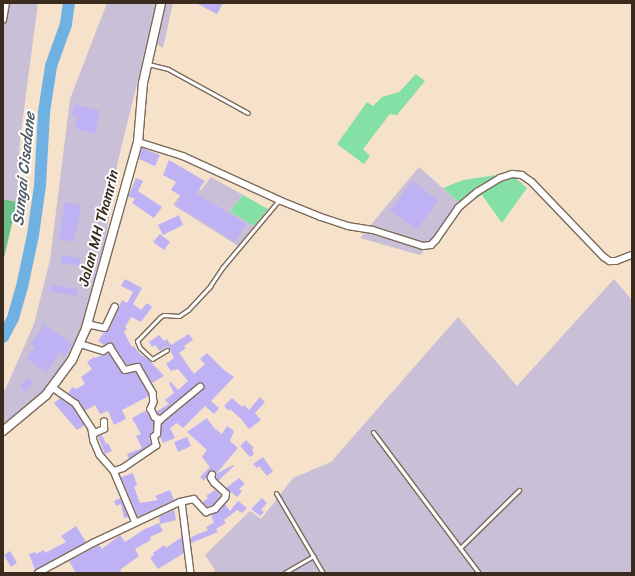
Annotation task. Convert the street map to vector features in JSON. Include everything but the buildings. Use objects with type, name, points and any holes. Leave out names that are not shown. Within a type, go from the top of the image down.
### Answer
[{"type":"street","points":[[3,20],[6,3]]},
{"type":"street","name":"Jalan MH Thamrin","points":[[3,431],[53,388],[82,344],[89,326],[138,142],[143,83],[161,3]]},
{"type":"street","points":[[138,142],[183,156],[279,200],[348,226],[373,230],[423,246],[431,245],[458,208],[477,192],[500,178],[512,174],[522,176],[532,182],[604,257],[610,261],[616,261],[632,255]]},
{"type":"street","points":[[89,326],[105,328],[115,307]]},
{"type":"street","points":[[82,344],[103,351],[112,348],[125,370],[138,367],[153,393],[154,402],[151,410],[158,419],[157,434],[154,436],[156,446],[123,468],[114,471]]},
{"type":"street","points":[[158,419],[160,420],[167,416],[200,387]]},
{"type":"street","points":[[53,388],[76,404],[92,430],[94,441],[100,455],[114,471],[136,523]]},
{"type":"street","points":[[92,430],[95,433],[104,429],[104,422]]},
{"type":"street","points":[[38,573],[136,523],[182,502],[194,499],[206,512],[215,509],[226,498],[226,494],[214,483],[211,478],[212,475]]},
{"type":"street","points":[[182,502],[191,573]]},
{"type":"lane","points":[[148,64],[168,69],[248,113]]},
{"type":"lane","points":[[167,350],[152,359],[140,348],[137,341],[162,316],[179,316],[188,310],[210,286],[222,268],[279,200]]},
{"type":"lane","points":[[373,432],[479,573]]},
{"type":"lane","points":[[460,548],[520,490]]},
{"type":"lane","points":[[276,493],[323,573]]},
{"type":"lane","points":[[284,573],[313,556]]},
{"type":"shaded area","points":[[3,3],[38,3],[20,140],[17,202],[3,199]]},
{"type":"shaded area","points":[[107,3],[173,3],[163,48],[148,39],[118,161],[91,332],[68,372],[28,417],[3,436],[3,392],[34,324],[50,260],[70,99]]},
{"type":"shaded area","points":[[419,167],[463,206],[420,255],[360,238]]},
{"type":"shaded area","points":[[211,177],[243,195],[230,212],[254,226],[238,246],[173,205],[190,182],[201,190]]},
{"type":"shaded area","points":[[614,279],[632,300],[632,573],[212,573],[215,570],[205,555],[250,511],[261,519],[293,478],[331,462],[458,317],[517,386]]},
{"type":"green space","points":[[416,74],[425,81],[397,115],[390,114],[363,149],[370,156],[364,164],[337,144],[367,102],[373,106],[382,97],[399,92]]},
{"type":"green space","points":[[510,173],[527,188],[502,223],[482,195],[463,206],[443,188],[463,180]]},
{"type":"green space","points":[[243,195],[268,209],[254,226],[230,212]]},
{"type":"green space","points":[[3,199],[17,202],[3,262]]},
{"type":"waterway","name":"Sungai Cisadane","points":[[3,337],[13,318],[22,287],[33,235],[40,186],[44,112],[51,66],[66,24],[69,3]]}]
